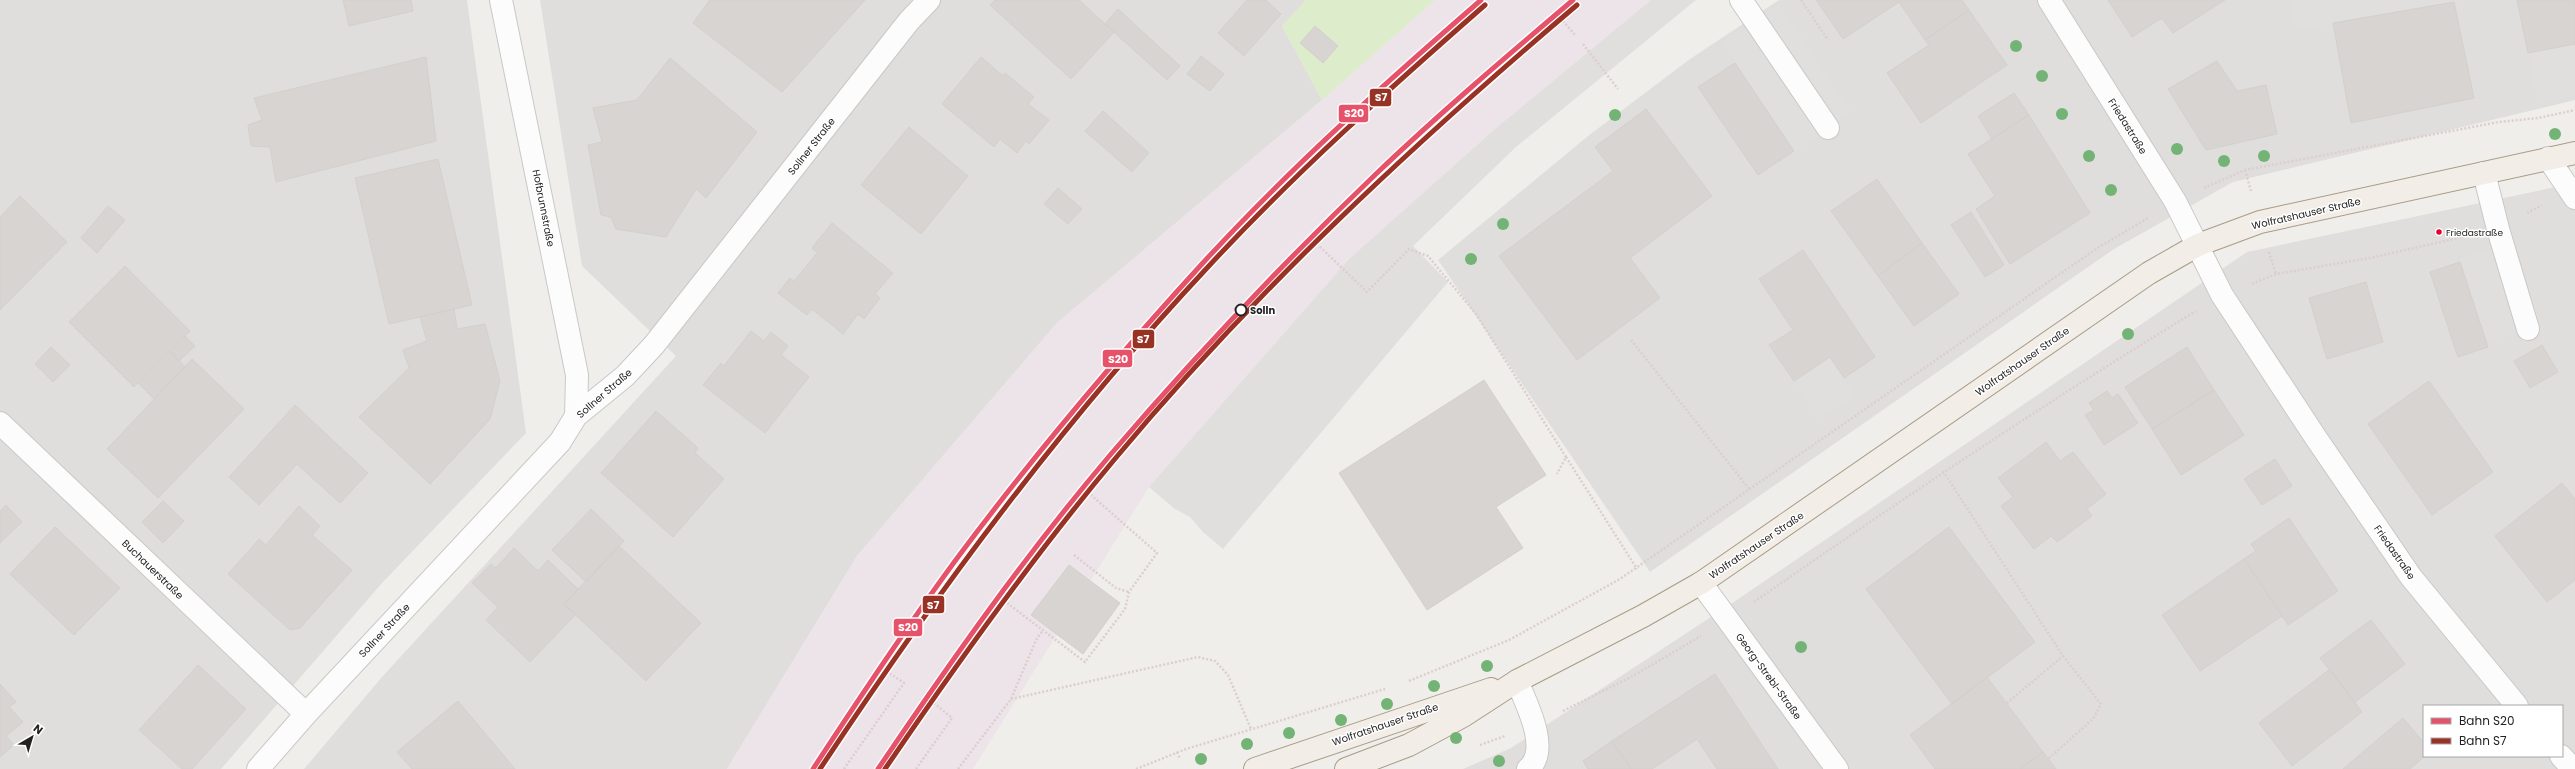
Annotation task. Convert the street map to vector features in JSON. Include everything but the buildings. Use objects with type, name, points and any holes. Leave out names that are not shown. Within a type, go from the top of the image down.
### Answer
[{"type":"main road","name":"Wolfratshauser Straße","points":[[1346,769],[1409,745],[1463,716],[1517,681],[1643,616],[1700,583],[2149,273],[2198,245],[2260,222],[2575,153]]},
{"type":"main road","name":"Wolfratshauser Straße","points":[[1255,769],[1383,724],[1517,681]]},
{"type":"street","name":"Hofbrunnstraße","points":[[501,0],[577,375],[576,416]]},
{"type":"street","name":"Sollner Straße","points":[[258,769],[306,714],[560,442],[576,416],[625,376],[654,345],[909,21],[929,0]]},
{"type":"street","points":[[1741,0],[1828,128]]},
{"type":"street","name":"Friedastraße","points":[[2049,0],[2175,201],[2222,295],[2411,576],[2516,705]]},
{"type":"street","points":[[2548,158],[2573,194]]},
{"type":"street","points":[[2484,173],[2498,229],[2528,329]]},
{"type":"street","name":"Buchauerstraße","points":[[0,423],[306,714]]},
{"type":"street","name":"Georg-Strebl-Straße","points":[[1700,583],[1837,769]]},
{"type":"street","points":[[1517,681],[1535,725],[1533,761]]},
{"type":"street","points":[[2562,757],[2573,769]]},
{"type":"path","points":[[1801,0],[1828,40]]},
{"type":"path","points":[[1563,20],[1576,36]]},
{"type":"path","points":[[1583,44],[1618,90]]},
{"type":"path","points":[[1402,684],[1509,640],[1637,569],[2096,250],[2175,201],[2245,170],[2499,122],[2538,118],[2575,110]]},
{"type":"path","points":[[1478,745],[1535,725],[1631,677],[1728,620],[1943,471],[2068,389],[2222,295],[2276,274],[2370,258],[2498,229],[2573,194]]},
{"type":"path","points":[[1317,244],[1367,292],[1409,249],[1428,256],[1476,314],[1637,569]]},
{"type":"path","points":[[1631,340],[1750,490]]},
{"type":"path","points":[[1557,474],[1566,457]]},
{"type":"path","points":[[1943,471],[2063,656],[2102,704],[2093,719],[2048,759]]},
{"type":"path","points":[[1006,603],[1085,662],[1125,609],[1129,592],[1157,553],[1091,495]]},
{"type":"path","points":[[1074,555],[1116,588],[1129,592]]},
{"type":"path","points":[[958,769],[1011,699],[1036,640],[1043,630]]},
{"type":"path","points":[[2006,703],[2063,656]]},
{"type":"path","points":[[1011,699],[1198,657],[1215,661],[1228,676],[1251,729]]},
{"type":"path","points":[[844,769],[904,683],[889,672]]},
{"type":"path","points":[[1136,769],[1177,752],[1387,688]]},
{"type":"path","points":[[917,768],[952,718],[934,703]]},
{"type":"path","points":[[1177,752],[1180,759]]},
{"type":"shaded area","points":[[0,0],[467,0],[526,433],[382,583],[221,769],[0,769]]},
{"type":"shaded area","points":[[540,0],[1306,0],[1282,26],[1322,100],[1057,323],[857,556],[727,769],[304,769],[382,677],[676,356],[582,266]]},
{"type":"shaded area","points":[[1435,0],[1651,0],[1496,128],[1349,259],[1149,487],[973,769],[727,769],[857,556],[1057,323],[1322,100]]},
{"type":"shaded area","points":[[1651,0],[1696,0],[1516,147],[1413,246],[1448,282],[1223,549],[1203,532],[1190,517],[1175,509],[1149,487],[1349,259],[1496,128]]},
{"type":"shaded area","points":[[1779,0],[2575,0],[2575,100],[2233,182],[2114,249],[1650,572],[1438,260],[1588,136],[1690,59]]},
{"type":"shaded area","points":[[2290,0],[2465,0],[2296,30]]},
{"type":"shaded area","points":[[1779,5],[1851,112],[1794,151],[1723,44]]},
{"type":"shaded area","points":[[2575,44],[2575,96],[2538,104],[2528,53]]},
{"type":"shaded area","points":[[2575,183],[2575,769],[1463,769],[1511,748],[1734,602],[2247,252]]},
{"type":"shaded area","points":[[2513,241],[2542,324],[2486,341],[2460,258]]},
{"type":"shaded area","points":[[1830,357],[1855,395],[1819,419],[1794,381]]},
{"type":"green space","points":[[1306,0],[1435,0],[1322,100],[1282,26]]},
{"type":"rail line","name":"S20","points":[[813,769],[920,609],[958,557],[1046,444],[1138,336],[1201,265],[1268,195],[1337,128],[1481,0]]},
{"type":"rail line","name":"S20","points":[[878,769],[961,648],[1019,569],[1111,454],[1175,381],[1274,275],[1377,173],[1449,107],[1573,0]]},
{"type":"rail line","name":"S7","points":[[820,769],[909,638],[1003,510],[1102,387],[1154,327],[1207,268],[1274,199],[1378,100],[1485,5]]},
{"type":"rail line","name":"S7","points":[[885,769],[967,650],[1024,573],[1114,460],[1167,398],[1222,338],[1336,222],[1395,166],[1515,58],[1577,5]]},
{"type":"place","name":"Friedastraße","points":[[2439,232]]},
{"type":"place","name":"Solln","points":[[1241,310]]}]
